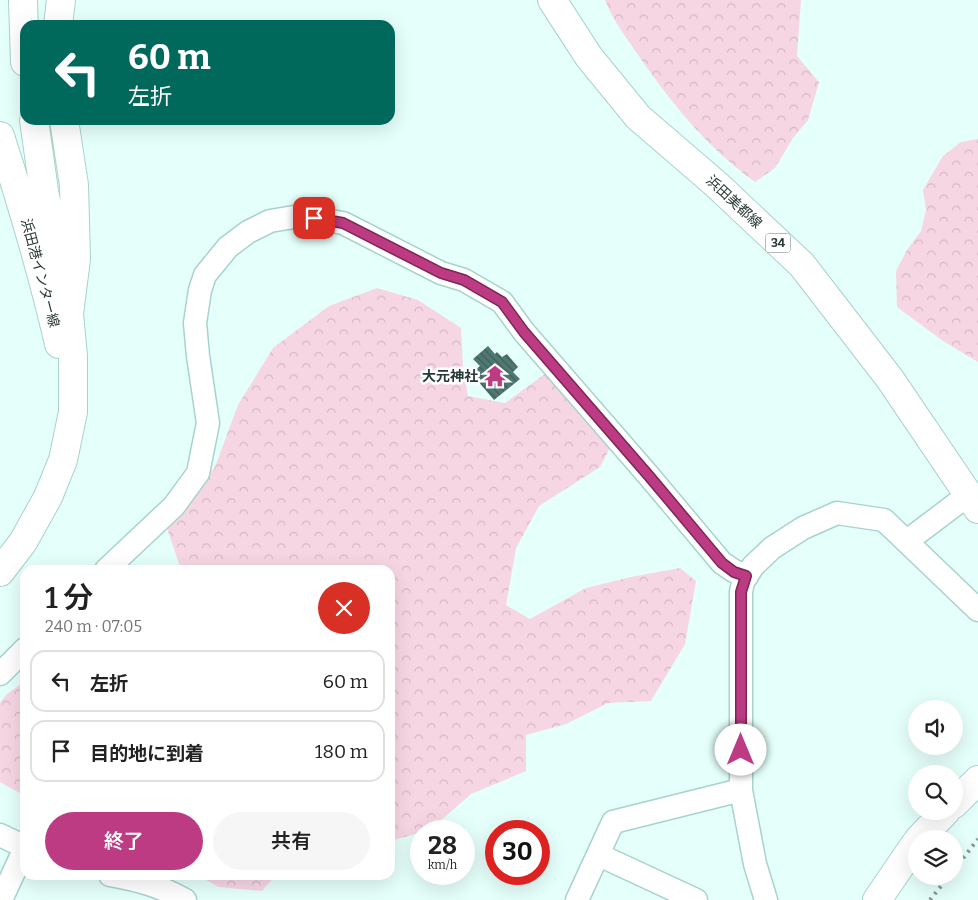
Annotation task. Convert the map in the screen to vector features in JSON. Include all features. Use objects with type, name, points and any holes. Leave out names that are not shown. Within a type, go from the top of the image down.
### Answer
[{"type":"main road","points":[[22,0],[23,20]]},
{"type":"main road","points":[[58,20],[60,0]]},
{"type":"main road","name":"浜田美都線","points":[[552,0],[555,8],[589,57],[638,117],[717,185],[802,265],[890,379],[973,502]]},
{"type":"main road","points":[[35,125],[44,191],[69,314]]},
{"type":"main road","name":"浜田港インター線","points":[[0,572],[23,542],[48,497],[63,460],[73,412],[73,356],[69,314],[76,259],[74,185],[65,125]]},
{"type":"main road","name":"浜田港インター線","points":[[0,136],[17,187],[51,310],[73,412]]},
{"type":"main road","points":[[963,795],[978,780]]},
{"type":"main road","points":[[928,830],[938,820]]},
{"type":"main road","points":[[877,900],[908,855]]},
{"type":"street","points":[[111,565],[174,506],[198,473],[208,423],[195,323],[200,290],[205,275],[228,247],[248,232],[270,221],[300,216],[343,223],[441,273],[464,280],[502,302],[524,332],[722,563],[734,572],[746,576]]},
{"type":"street","points":[[907,541],[973,502]]},
{"type":"street","points":[[766,900],[755,864],[741,790],[741,592],[746,576],[753,566],[772,548],[803,528],[837,512],[884,520],[978,610]]},
{"type":"street","points":[[0,674],[20,654]]},
{"type":"street","points":[[577,900],[613,822],[741,790]]},
{"type":"street","points":[[0,835],[20,845]]},
{"type":"street","points":[[599,855],[696,900]]},
{"type":"street","points":[[1,900],[20,859]]},
{"type":"street","points":[[120,880],[141,891],[168,890],[185,900]]},
{"type":"green space","points":[[605,0],[801,0],[797,56],[819,82],[808,120],[793,138],[775,168],[755,182],[704,138],[674,104],[647,68],[618,25]]},
{"type":"green space","points":[[978,139],[978,362],[943,341],[897,307],[896,271],[907,250],[921,231],[926,210],[923,190],[943,156],[961,142]]},
{"type":"green space","points":[[377,288],[418,300],[461,328],[463,368],[468,396],[505,403],[549,371],[611,446],[600,467],[539,506],[516,548],[506,605],[530,619],[586,588],[680,568],[696,581],[685,644],[651,701],[608,703],[566,724],[526,735],[526,771],[471,794],[441,820],[410,820],[410,836],[395,840],[395,565],[179,565],[165,522],[215,467],[238,405],[273,348],[329,306]]},
{"type":"green space","points":[[20,685],[20,793],[0,782],[0,703],[6,695]]},
{"type":"green space","points":[[206,880],[272,880],[262,891],[219,887]]},
{"type":"building","name":"大元神社","points":[[488,346],[495,354],[497,352],[502,357],[507,354],[518,367],[513,372],[520,379],[494,400],[471,373],[480,366],[473,359]]},
{"type":"railway","points":[[963,858],[978,839]]},
{"type":"railway","points":[[930,900],[942,885]]},
{"type":"place","name":"大元神社","points":[[495,376]]},
{"type":"route","points":[[314,218],[343,223],[441,273],[464,280],[502,302],[524,332],[722,563],[734,572],[746,576],[741,592],[741,750]]}]
